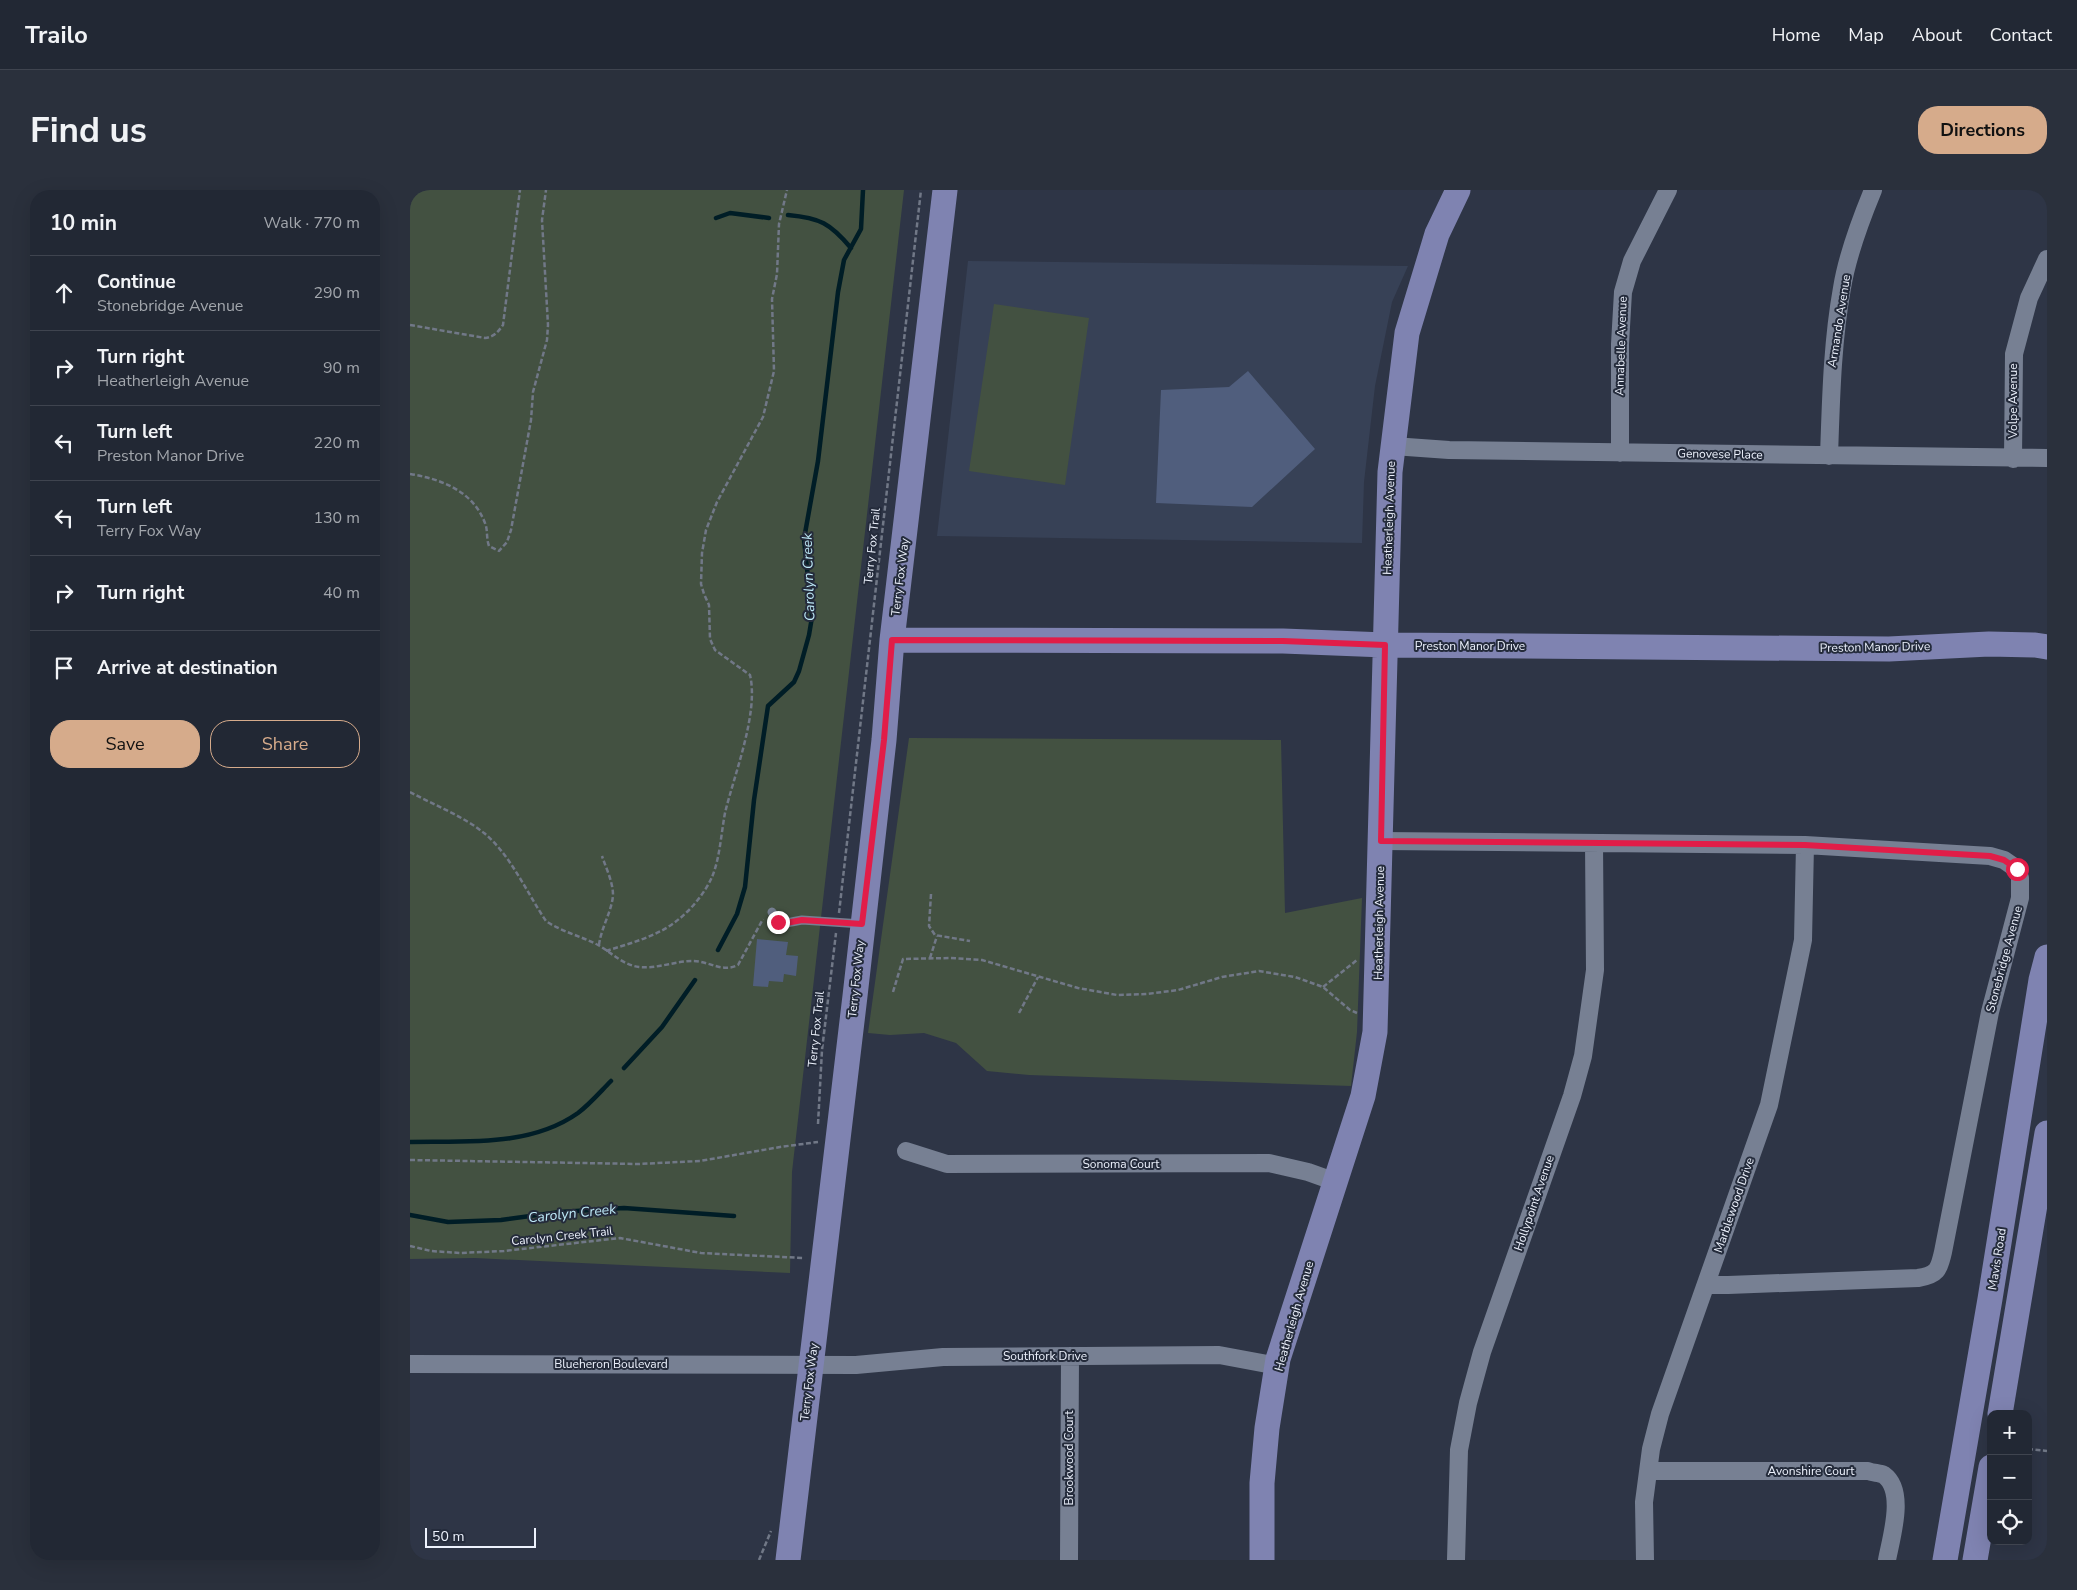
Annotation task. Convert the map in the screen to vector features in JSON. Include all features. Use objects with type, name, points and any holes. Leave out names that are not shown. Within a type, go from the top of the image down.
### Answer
[{"type":"street","name":"Terry Fox Way","points":[[788,1560],[884,740],[892,640],[945,190]]},
{"type":"street","name":"Heatherleigh Avenue","points":[[1262,1560],[1262,1483],[1267,1428],[1278,1366],[1299,1292],[1336,1182],[1362,1096],[1377,1020],[1390,472],[1407,334],[1437,234],[1458,190]]},
{"type":"street","name":"Annabelle Avenue","points":[[1620,453],[1620,344],[1623,292],[1632,261],[1668,190]]},
{"type":"street","name":"Armando Avenue","points":[[1829,456],[1831,372],[1842,286],[1862,216],[1873,190]]},
{"type":"street","name":"Volpe Avenue","points":[[2013,459],[2014,354],[2029,298],[2047,259]]},
{"type":"street","name":"Genovese Place","points":[[1393,446],[1449,450],[2047,458]]},
{"type":"street","name":"Preston Manor Drive","points":[[892,640],[1283,641],[1385,645],[1889,649],[1989,644],[2047,647]]},
{"type":"street","name":"Stonebridge Avenue","points":[[1381,841],[1805,845],[1990,856],[2004,860],[2017,869],[2020,878],[2020,898],[1990,1012],[1940,1264],[1937,1271],[1931,1276],[1918,1278],[1728,1285],[1706,1284]]},
{"type":"street","name":"Hollypoint Avenue","points":[[1456,1560],[1459,1450],[1468,1403],[1482,1352],[1572,1096],[1583,1056],[1595,970],[1594,843]]},
{"type":"street","name":"Marblewood Drive","points":[[1645,1560],[1644,1502],[1651,1449],[1660,1414],[1768,1105],[1778,1067],[1803,940],[1805,845]]},
{"type":"street","name":"Mavis Road","points":[[1945,1560],[1990,1299],[2041,980],[2047,957]]},
{"type":"street","points":[[2001,1410],[2047,1133]]},
{"type":"street","name":"Sonoma Court","points":[[906,1151],[947,1164],[1269,1164],[1308,1172],[1336,1182]]},
{"type":"street","name":"Southfork Drive","points":[[811,1364],[856,1365],[943,1357],[1219,1355],[1278,1366]]},
{"type":"street","name":"Brookwood Court","points":[[1069,1560],[1070,1356]]},
{"type":"street","name":"Blueheron Boulevard","points":[[410,1364],[811,1364]]},
{"type":"street","name":"Avonshire Court","points":[[1648,1471],[1868,1471],[1884,1476],[1892,1486],[1896,1506],[1887,1560]]},
{"type":"street","points":[[1975,1560],[1987,1490]]},
{"type":"lane","points":[[772,912],[778,922],[786,923],[802,920],[862,924]]},
{"type":"path","points":[[410,325],[485,338],[491,337],[498,332],[503,325],[520,190]]},
{"type":"path","points":[[410,474],[438,481],[467,496],[482,514],[486,526],[488,546],[499,551],[503,548],[511,530],[531,420],[533,392],[547,340],[548,324],[542,220],[546,190]]},
{"type":"path","points":[[606,951],[652,935],[680,918],[706,888],[713,876],[727,805],[752,707],[752,683],[750,675],[714,650],[710,634],[709,605],[701,584],[702,553],[706,530],[717,502],[763,417],[774,371],[772,300],[777,274],[779,224],[787,190]]},
{"type":"path","name":"Terry Fox Trail","points":[[840,904],[921,190]]},
{"type":"path","points":[[410,792],[472,824],[485,834],[501,850],[546,921],[599,946],[624,962],[639,967],[656,967],[695,961],[730,968],[738,965],[760,922],[772,912]]},
{"type":"path","points":[[599,946],[601,931],[612,904],[613,893],[602,856]]},
{"type":"path","points":[[931,894],[929,926],[937,936],[970,941]]},
{"type":"path","name":"Terry Fox Trail","points":[[818,1125],[822,1050],[836,935]]},
{"type":"path","points":[[930,958],[937,936]]},
{"type":"path","points":[[893,992],[902,959],[982,960],[1078,988],[1117,995],[1178,990],[1222,977],[1259,971],[1296,977],[1323,986],[1350,1010],[1377,1020]]},
{"type":"path","points":[[1323,986],[1354,960],[1378,959]]},
{"type":"path","points":[[1019,1014],[1038,977]]},
{"type":"path","points":[[410,1160],[639,1164],[700,1161],[780,1146],[818,1142],[837,1144]]},
{"type":"path","name":"Carolyn Creek Trail","points":[[410,1246],[460,1253],[496,1252],[620,1238],[700,1252],[805,1259]]},
{"type":"path","points":[[2032,1449],[2047,1451]]},
{"type":"shaded area","points":[[968,261],[1408,266],[1392,302],[1375,386],[1364,482],[1362,543],[937,536]]},
{"type":"green space","points":[[410,190],[904,190],[792,1172],[790,1273],[475,1258],[410,1259]]},
{"type":"green space","points":[[994,304],[1089,318],[1065,485],[969,471]]},
{"type":"green space","points":[[909,738],[1281,740],[1285,913],[1362,898],[1357,1032],[1351,1086],[1029,1075],[987,1071],[956,1043],[924,1033],[890,1035],[868,1033]]},
{"type":"building","points":[[1248,371],[1315,449],[1252,507],[1156,503],[1161,390],[1229,387]]},
{"type":"building","points":[[757,939],[788,942],[786,955],[798,956],[796,976],[784,974],[783,982],[769,981],[768,987],[753,986]]},
{"type":"waterway","name":"Carolyn Creek","points":[[718,950],[737,914],[745,887],[754,800],[768,706],[794,682],[809,635],[812,617],[804,539],[818,461],[838,292],[844,260],[861,229],[863,190]]},
{"type":"waterway","points":[[716,218],[730,213],[769,218]]},
{"type":"waterway","points":[[788,215],[824,223],[851,248]]},
{"type":"waterway","name":"Carolyn Creek","points":[[624,1068],[662,1027],[695,980]]},
{"type":"waterway","name":"Carolyn Creek","points":[[410,1142],[497,1140],[539,1132],[559,1124],[578,1113],[611,1081]]},
{"type":"waterway","name":"Carolyn Creek","points":[[410,1215],[448,1222],[501,1220],[560,1212],[624,1208],[734,1216]]},
{"type":"route","points":[[778,922],[786,923],[802,920],[862,924],[884,740],[892,640],[1283,641],[1385,645],[1381,841],[1805,845],[1990,856],[2004,860],[2017,869]]}]
